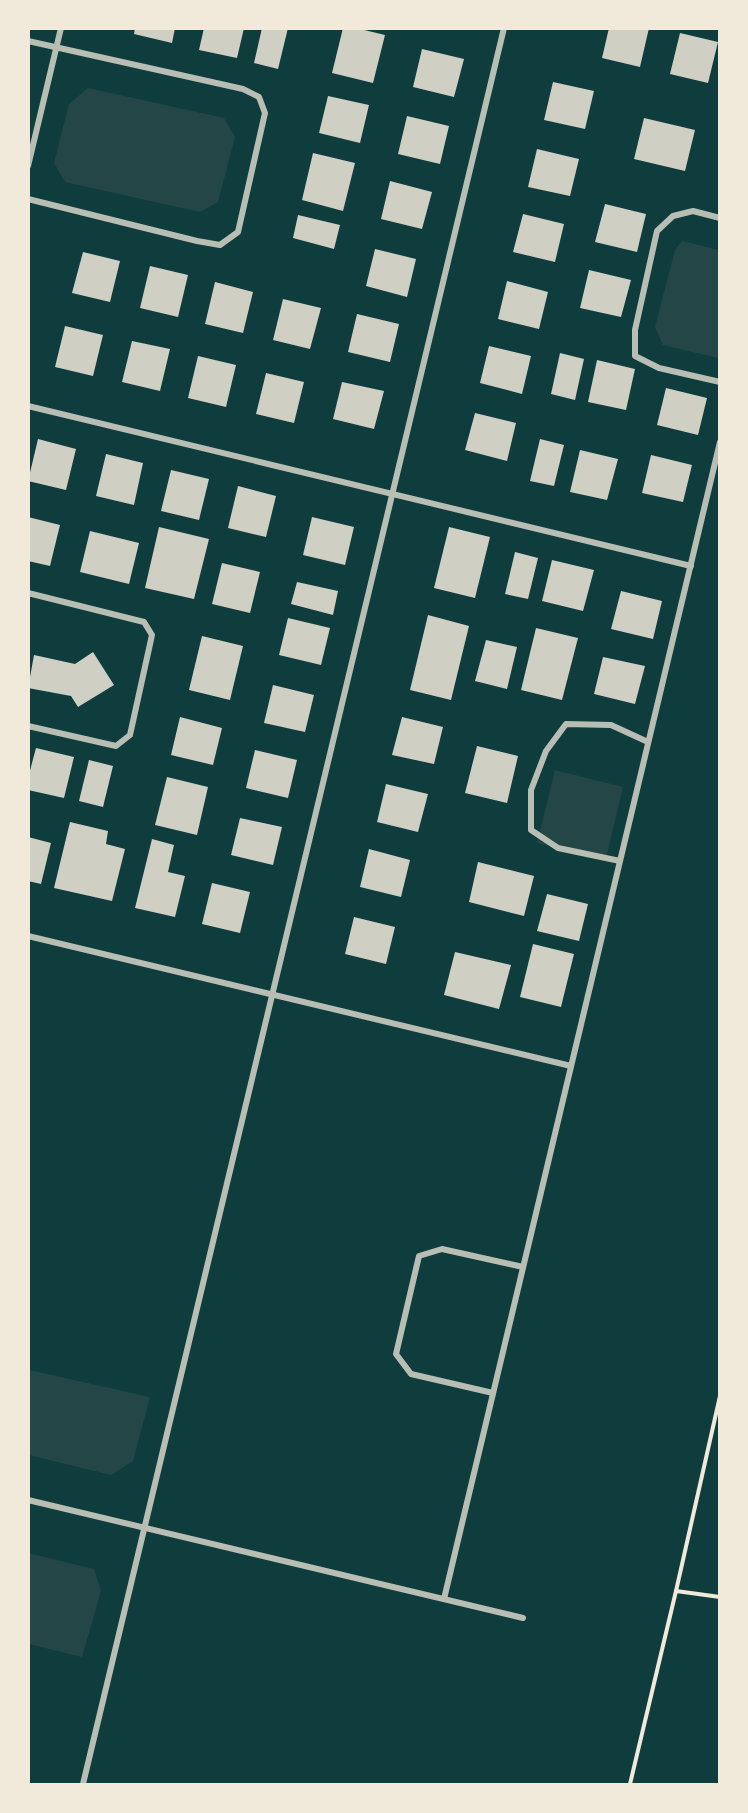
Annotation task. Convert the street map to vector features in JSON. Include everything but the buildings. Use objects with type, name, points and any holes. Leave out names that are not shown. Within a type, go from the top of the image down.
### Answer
[{"type":"street","points":[[28,166],[61,28]]},
{"type":"street","points":[[83,1785],[504,28]]},
{"type":"street","points":[[28,41],[243,89],[259,97],[265,113],[238,232],[220,244],[197,241],[28,199]]},
{"type":"street","points":[[720,218],[693,211],[673,216],[657,231],[635,330],[635,356],[659,368],[720,382]]},
{"type":"street","points":[[28,406],[691,566]]},
{"type":"street","points":[[444,1599],[720,442]]},
{"type":"street","points":[[28,593],[144,622],[152,635],[130,735],[116,746],[28,726]]},
{"type":"street","points":[[620,861],[558,848],[531,830],[531,790],[546,751],[566,724],[611,725],[648,742]]},
{"type":"street","points":[[28,936],[571,1066]]},
{"type":"street","points":[[493,1393],[411,1374],[396,1354],[419,1256],[442,1249],[523,1267]]},
{"type":"street","points":[[28,1500],[524,1618]]},
{"type":"path","points":[[630,1785],[720,1396]]},
{"type":"path","points":[[676,1591],[720,1597]]},
{"type":"shaded area","points":[[88,88],[224,118],[235,137],[218,202],[200,212],[65,182],[54,163],[69,104]]},
{"type":"shaded area","points":[[682,241],[719,250],[718,358],[663,345],[655,327],[675,250]]},
{"type":"shaded area","points":[[555,770],[623,787],[606,859],[537,843]]},
{"type":"shaded area","points":[[29,1370],[150,1397],[133,1461],[111,1475],[29,1455]]},
{"type":"shaded area","points":[[28,1553],[94,1569],[101,1591],[82,1657],[29,1644]]}]
